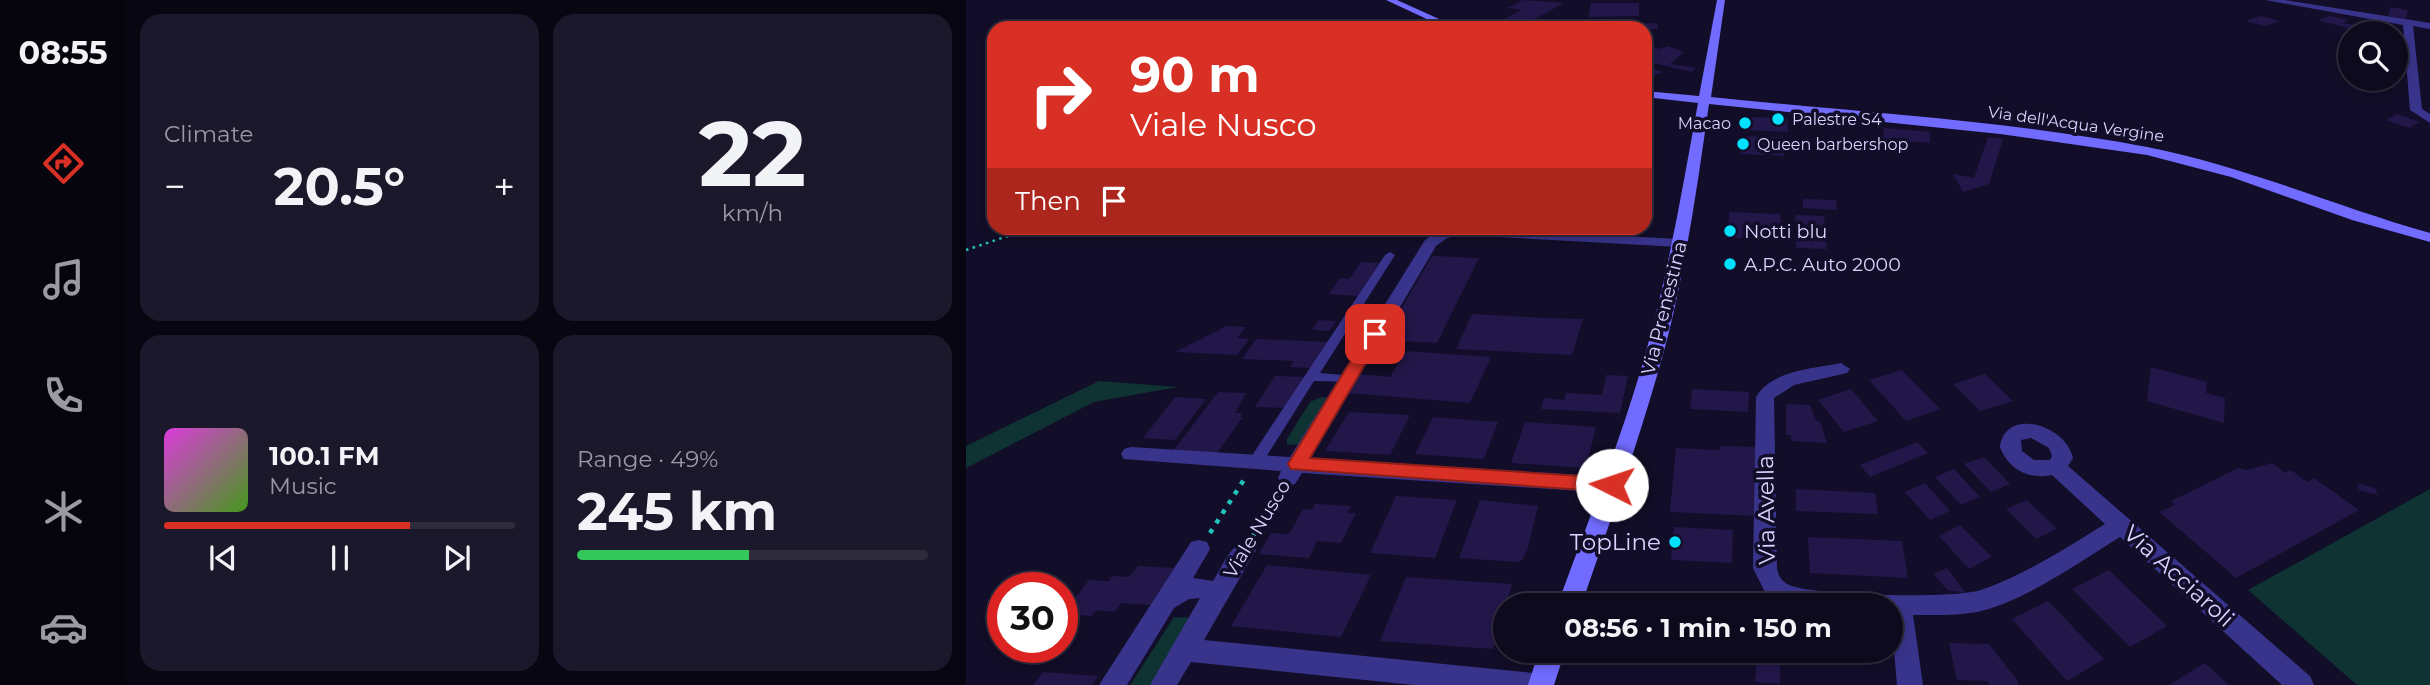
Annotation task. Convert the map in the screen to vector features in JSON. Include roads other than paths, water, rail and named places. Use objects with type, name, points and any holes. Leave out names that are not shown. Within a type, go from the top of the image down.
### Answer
[{"type":"main road","points":[[1390,0],[1438,21]]},
{"type":"main road","name":"Via Prenestina","points":[[1574,593],[1656,350],[1680,243],[1721,0]]},
{"type":"main road","name":"Via dell'Acqua Vergine","points":[[1652,95],[2037,134],[2147,151],[2236,174],[2357,217],[2430,238]]},
{"type":"main road","points":[[1701,119],[1716,110],[1737,103]]},
{"type":"main road","points":[[1541,685],[1548,663]]},
{"type":"street","points":[[2269,0],[2396,21]]},
{"type":"street","points":[[2430,26],[2408,23],[2416,110],[2430,119]]},
{"type":"street","name":"Viale Nusco","points":[[1293,471],[1430,243],[1441,235]]},
{"type":"street","name":"Viale Nusco","points":[[1531,235],[1680,243]]},
{"type":"street","name":"Via Avella","points":[[1784,593],[1773,587],[1766,573],[1765,397],[1769,389],[1782,383],[1841,369]]},
{"type":"street","points":[[1131,454],[1251,469],[1612,485]]},
{"type":"street","name":"Via Acciaroli","points":[[2056,467],[2301,685]]},
{"type":"street","name":"Via Avella","points":[[1903,604],[1944,606],[1978,601],[2088,546],[2121,525]]},
{"type":"street","name":"Viale Nusco","points":[[1112,685],[1199,550]]},
{"type":"street","name":"Viale Nusco","points":[[1163,685],[1245,550]]},
{"type":"street","points":[[1165,602],[1179,592],[1195,588],[1212,591],[1215,599]]},
{"type":"street","points":[[1903,633],[1910,685]]},
{"type":"street","points":[[1185,650],[1534,685]]},
{"type":"lane","name":"Viale Nusco","points":[[1251,469],[1390,255]]},
{"type":"lane","points":[[1311,377],[1348,379]]},
{"type":"place","name":"Palestre S4","points":[[1778,119]]},
{"type":"place","name":"Macao","points":[[1745,123]]},
{"type":"place","name":"Queen barbershop","points":[[1743,144]]},
{"type":"place","name":"Notti blu","points":[[1730,231]]},
{"type":"place","name":"A.P.C. Auto 2000","points":[[1730,264]]},
{"type":"place","name":"TopLine","points":[[1675,542]]}]
